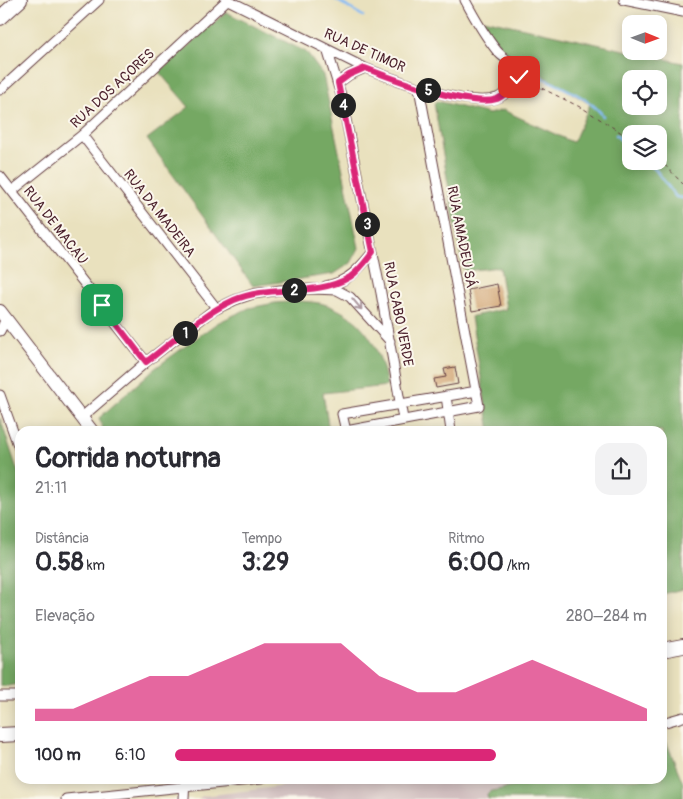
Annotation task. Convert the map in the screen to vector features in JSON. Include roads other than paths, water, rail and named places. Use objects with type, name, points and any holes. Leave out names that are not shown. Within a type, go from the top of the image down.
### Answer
[{"type":"main road","points":[[0,18],[20,0]]},
{"type":"main road","points":[[667,649],[683,646]]},
{"type":"main road","points":[[0,735],[15,734]]},
{"type":"street","points":[[0,90],[99,0]]},
{"type":"street","name":"RUA DE TIMOR","points":[[228,0],[365,68],[420,88],[473,100],[498,98],[509,90],[519,77],[517,68],[498,52],[465,0]]},
{"type":"street","name":"RUA DOS AÇORES","points":[[12,191],[82,135],[228,0]]},
{"type":"street","points":[[624,0],[683,12]]},
{"type":"street","name":"RUA CABO VERDE","points":[[326,49],[338,83],[373,252],[404,419]]},
{"type":"street","points":[[338,83],[349,75],[365,68]]},
{"type":"street","name":"RUA AMADEU SÁ","points":[[420,88],[477,391]]},
{"type":"street","name":"RUA DA MADEIRA","points":[[82,135],[217,309]]},
{"type":"street","name":"RUA DE MACAU","points":[[0,176],[146,362]]},
{"type":"street","points":[[82,417],[146,362],[217,309],[253,294],[337,284],[351,277],[373,252]]},
{"type":"street","points":[[313,288],[337,290],[350,296],[390,342]]},
{"type":"street","points":[[0,332],[3,315]]},
{"type":"street","points":[[3,315],[88,426]]},
{"type":"street","points":[[345,426],[342,414],[477,391],[479,406],[370,426]]},
{"type":"street","points":[[0,395],[15,439]]},
{"type":"street","points":[[446,396],[450,426]]},
{"type":"street","points":[[0,696],[15,696]]},
{"type":"street","points":[[667,722],[683,717]]},
{"type":"street","points":[[66,799],[178,784]]},
{"type":"street","points":[[184,799],[185,784]]},
{"type":"waterway","points":[[336,0],[363,16]]},
{"type":"waterway","points":[[531,73],[580,97],[590,103],[603,116]]},
{"type":"waterway","points":[[616,135],[622,141]]},
{"type":"waterway","points":[[656,170],[676,197],[683,198]]}]
